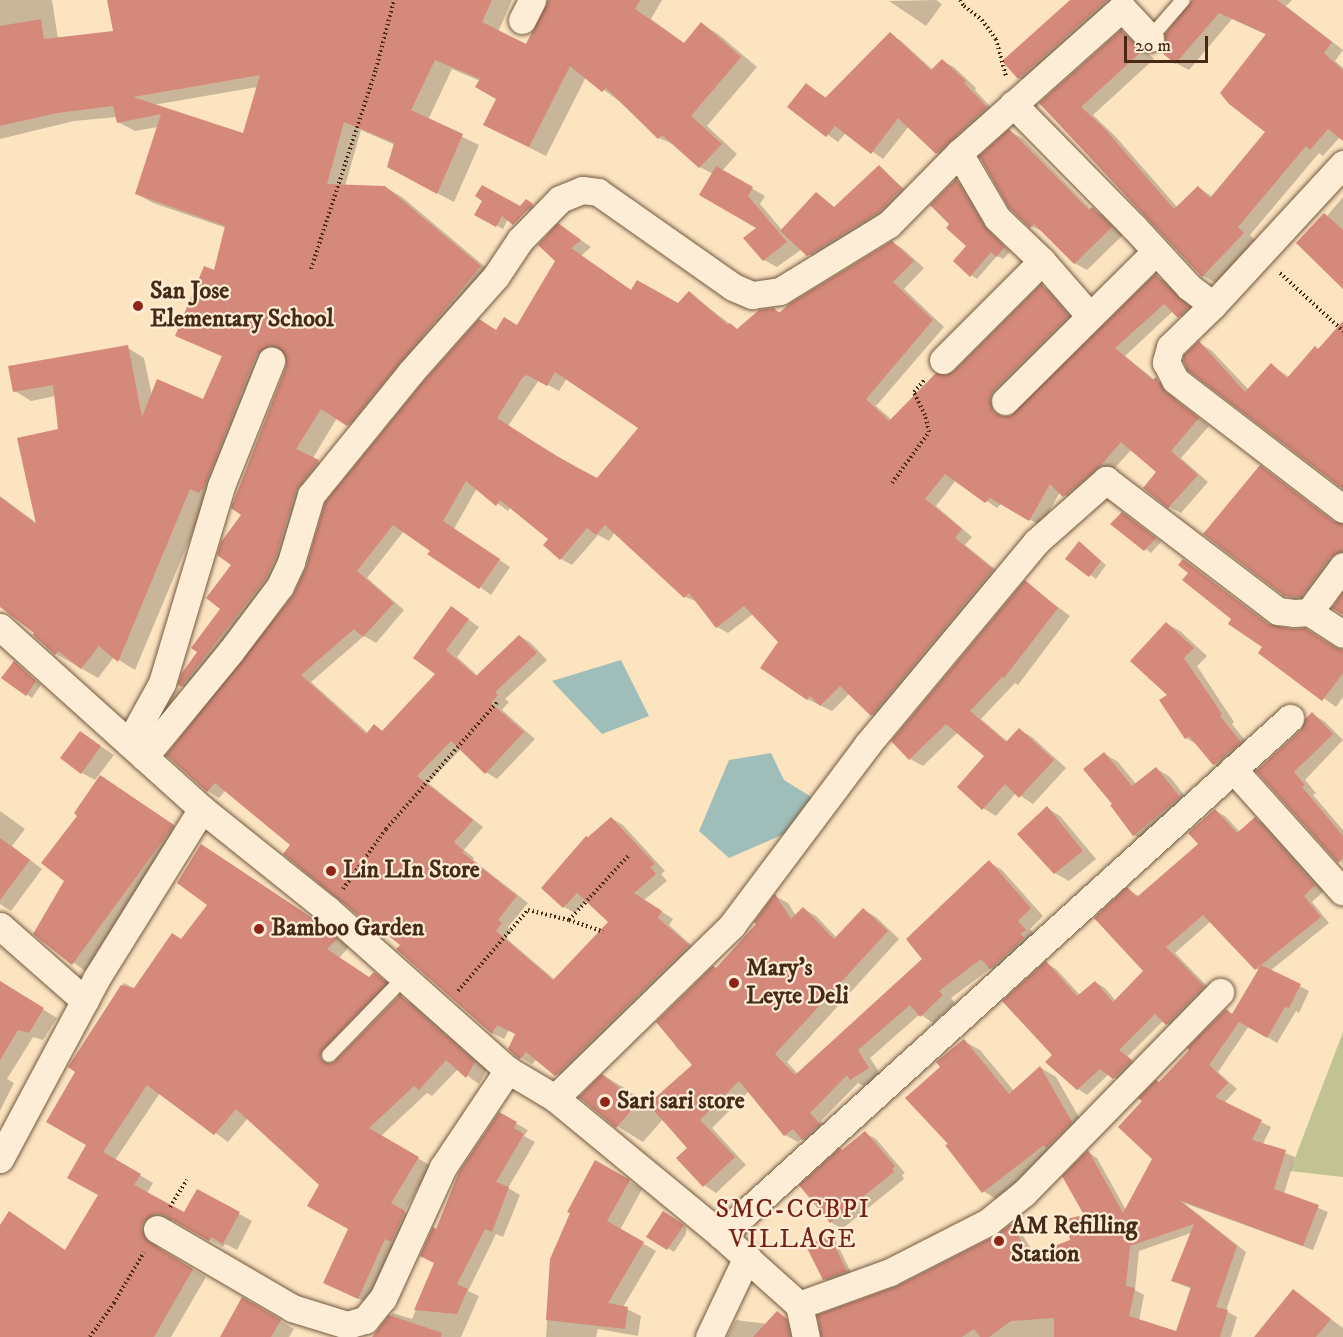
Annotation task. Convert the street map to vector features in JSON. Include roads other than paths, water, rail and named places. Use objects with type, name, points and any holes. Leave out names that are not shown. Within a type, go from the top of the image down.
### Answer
[{"type":"street","points":[[136,750],[231,651],[280,586],[291,562],[310,495],[410,373],[496,276],[520,240],[560,199],[582,190],[598,192],[733,287],[752,295],[780,291],[889,224],[959,153],[1122,8],[1150,38]]},
{"type":"street","points":[[1013,104],[1134,227],[1189,287],[1214,305]]},
{"type":"street","points":[[959,153],[997,218],[1041,261],[1090,316]]},
{"type":"street","points":[[1343,164],[1259,253],[1214,305],[1170,347],[1166,362],[1175,380],[1343,509]]},
{"type":"street","points":[[1005,401],[1155,252]]},
{"type":"street","points":[[943,360],[1041,261]]},
{"type":"street","points":[[136,750],[162,683],[221,486],[271,361]]},
{"type":"street","points":[[555,1098],[732,925],[867,746],[1036,542],[1106,480],[1278,611],[1309,612],[1343,634]]},
{"type":"street","points":[[1309,612],[1343,566]]},
{"type":"street","points":[[0,627],[202,809],[327,909],[508,1070],[555,1098],[721,1234],[799,1305],[807,1337]]},
{"type":"street","points":[[721,1234],[1290,718]]},
{"type":"street","points":[[1233,769],[1342,891]]},
{"type":"street","points":[[0,1160],[85,1001],[202,809]]},
{"type":"street","points":[[0,926],[85,1001]]},
{"type":"street","points":[[799,1305],[890,1272],[988,1222],[1024,1192],[1220,992]]},
{"type":"street","points":[[157,1229],[292,1308],[346,1325],[365,1320],[383,1298],[443,1167],[508,1070]]},
{"type":"street","points":[[710,1337],[747,1257]]},
{"type":"lane","points":[[1150,38],[1182,0]]},
{"type":"lane","points":[[329,1055],[403,979]]},
{"type":"water","points":[[621,660],[649,716],[602,734],[552,681]]},
{"type":"water","points":[[771,753],[784,780],[813,798],[791,831],[729,858],[699,831],[729,760]]},
{"type":"place","name":"San Jose Elementary School","points":[[138,306]]},
{"type":"place","name":"Lin LIn Store","points":[[331,871]]},
{"type":"place","name":"Bamboo Garden","points":[[259,929]]},
{"type":"place","name":"Mary's Leyte Deli","points":[[734,983]]},
{"type":"place","name":"Sari sari store","points":[[605,1102]]},
{"type":"place","name":"AM Refilling Station","points":[[999,1241]]},
{"type":"district","name":"SMC-CCBPI VILLAGE","points":[[793,1225]]}]
